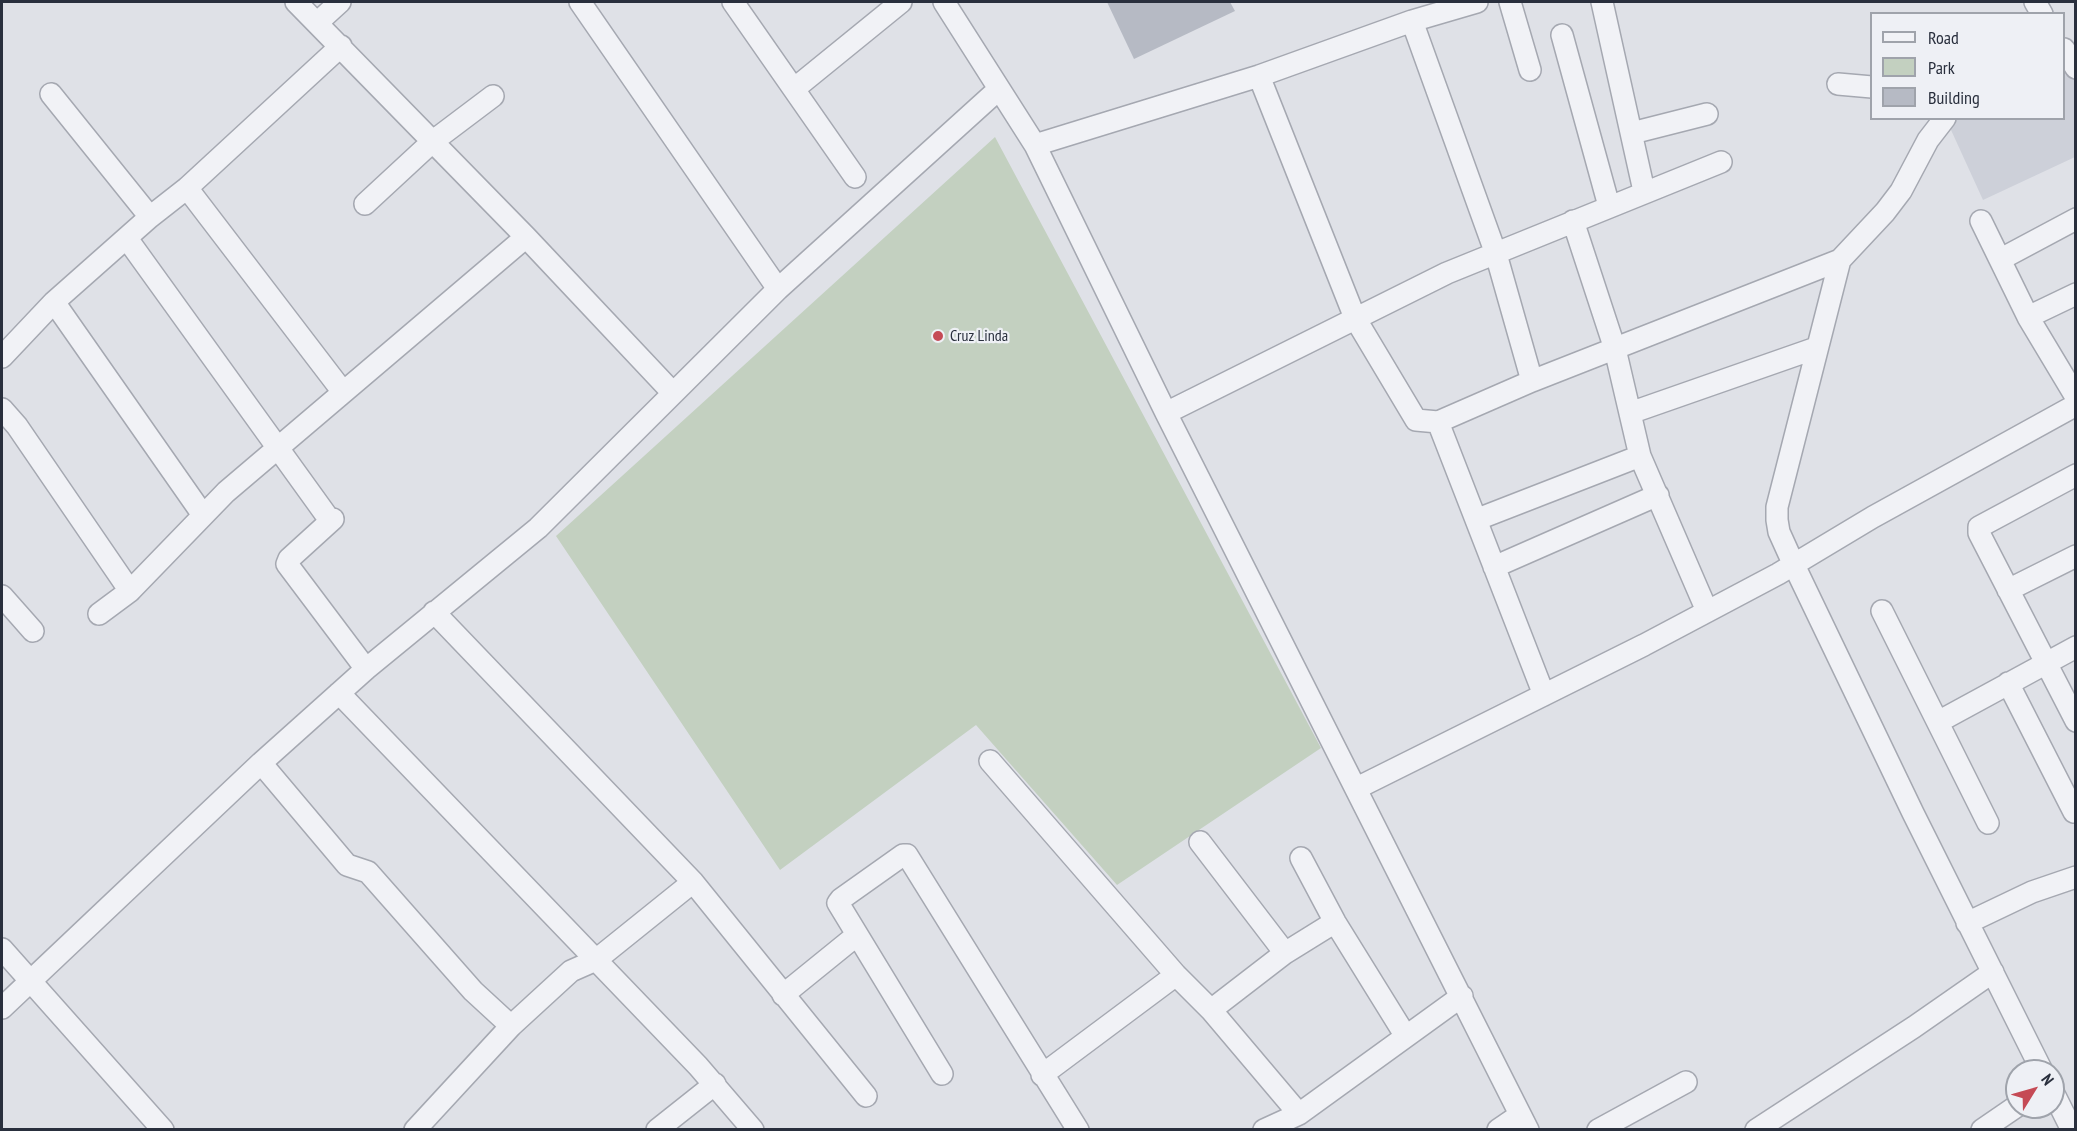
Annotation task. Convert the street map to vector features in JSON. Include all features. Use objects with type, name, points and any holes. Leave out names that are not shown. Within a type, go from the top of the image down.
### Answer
[{"type":"street","points":[[296,2],[526,237],[672,392]]},
{"type":"street","points":[[317,23],[340,2]]},
{"type":"street","points":[[580,2],[778,289]]},
{"type":"street","points":[[733,2],[855,177]]},
{"type":"street","points":[[794,88],[901,2]]},
{"type":"street","points":[[944,2],[1035,145],[1166,413],[1524,1122],[1498,1130]]},
{"type":"street","points":[[1035,145],[1259,76],[1412,21],[1477,2]]},
{"type":"street","points":[[1510,2],[1530,70]]},
{"type":"street","points":[[1602,2],[1644,191]]},
{"type":"street","points":[[1412,21],[1496,254],[1532,381]]},
{"type":"street","points":[[1562,35],[1609,206]]},
{"type":"street","points":[[2,357],[54,302],[128,240],[150,217],[188,188],[341,46]]},
{"type":"street","points":[[1259,76],[1355,318],[1408,410],[1416,420],[1438,422],[1532,381],[1840,260],[1890,205],[1928,140],[1943,120]]},
{"type":"street","points":[[1838,84],[1870,87]]},
{"type":"street","points":[[2,1008],[261,763],[339,693],[538,528],[672,392],[778,289],[999,90]]},
{"type":"street","points":[[51,94],[150,217]]},
{"type":"street","points":[[365,204],[432,142],[494,96]]},
{"type":"street","points":[[1632,133],[1707,114]]},
{"type":"street","points":[[1166,413],[1446,273],[1644,191],[1721,162]]},
{"type":"street","points":[[188,188],[342,392]]},
{"type":"street","points":[[2001,259],[2076,219]]},
{"type":"street","points":[[1573,221],[1615,349],[1640,456],[1707,611]]},
{"type":"street","points":[[1981,221],[2028,317],[2076,397]]},
{"type":"street","points":[[99,614],[130,591],[203,515],[278,446],[526,237]]},
{"type":"street","points":[[128,240],[329,519],[333,519],[289,559],[289,569],[366,669]]},
{"type":"street","points":[[1840,260],[1816,348],[1778,507],[1779,532],[1967,923],[2036,1059]]},
{"type":"street","points":[[2028,317],[2076,294]]},
{"type":"street","points":[[54,302],[203,515]]},
{"type":"street","points":[[1630,413],[1816,348]]},
{"type":"street","points":[[1357,788],[1707,611],[2076,405]]},
{"type":"street","points":[[2,409],[17,426],[130,591]]},
{"type":"street","points":[[1438,422],[1478,519],[1494,567],[1544,695]]},
{"type":"street","points":[[1478,519],[1640,456]]},
{"type":"street","points":[[2076,475],[1979,527],[2008,590],[2076,722]]},
{"type":"street","points":[[1494,567],[1658,495]]},
{"type":"street","points":[[2008,590],[2076,556]]},
{"type":"street","points":[[2,596],[33,631]]},
{"type":"street","points":[[434,612],[693,882],[866,1096]]},
{"type":"street","points":[[1882,612],[1988,823]]},
{"type":"street","points":[[1938,722],[2076,647]]},
{"type":"street","points":[[2008,683],[2074,812]]},
{"type":"street","points":[[339,693],[715,1084],[753,1130]]},
{"type":"street","points":[[990,761],[1176,975],[1211,1010],[1299,1114]]},
{"type":"street","points":[[261,763],[348,865],[368,872],[474,991],[511,1026]]},
{"type":"street","points":[[1200,842],[1285,953]]},
{"type":"street","points":[[942,1074],[838,903],[900,857],[907,855],[1078,1130]]},
{"type":"street","points":[[1301,858],[1335,922],[1405,1035]]},
{"type":"street","points":[[1967,923],[2032,892],[2076,878]]},
{"type":"street","points":[[415,1130],[511,1026],[571,971],[596,960],[693,882]]},
{"type":"street","points":[[1211,1010],[1285,953],[1335,922]]},
{"type":"street","points":[[783,995],[857,935]]},
{"type":"street","points":[[2,949],[162,1130]]},
{"type":"street","points":[[1756,1130],[1914,1027],[1993,972]]},
{"type":"street","points":[[1042,1075],[1176,975]]},
{"type":"street","points":[[1266,1129],[1299,1114],[1405,1035],[1462,996]]},
{"type":"street","points":[[1598,1130],[1686,1082]]},
{"type":"street","points":[[657,1130],[715,1084]]},
{"type":"street","points":[[1982,1130],[2005,1114]]},
{"type":"street","points":[[2065,1116],[2072,1130]]},
{"type":"shaded area","points":[[2065,63],[2075,82],[2075,157],[1983,200],[1946,120],[2065,120]]},
{"type":"green space","name":"Cruz Linda","points":[[995,137],[1321,748],[1117,885],[976,725],[780,870],[556,536]]},
{"type":"building","points":[[1107,2],[1230,2],[1235,11],[1134,59]]},
{"type":"place","name":"Cruz Linda","points":[[938,336]]}]
